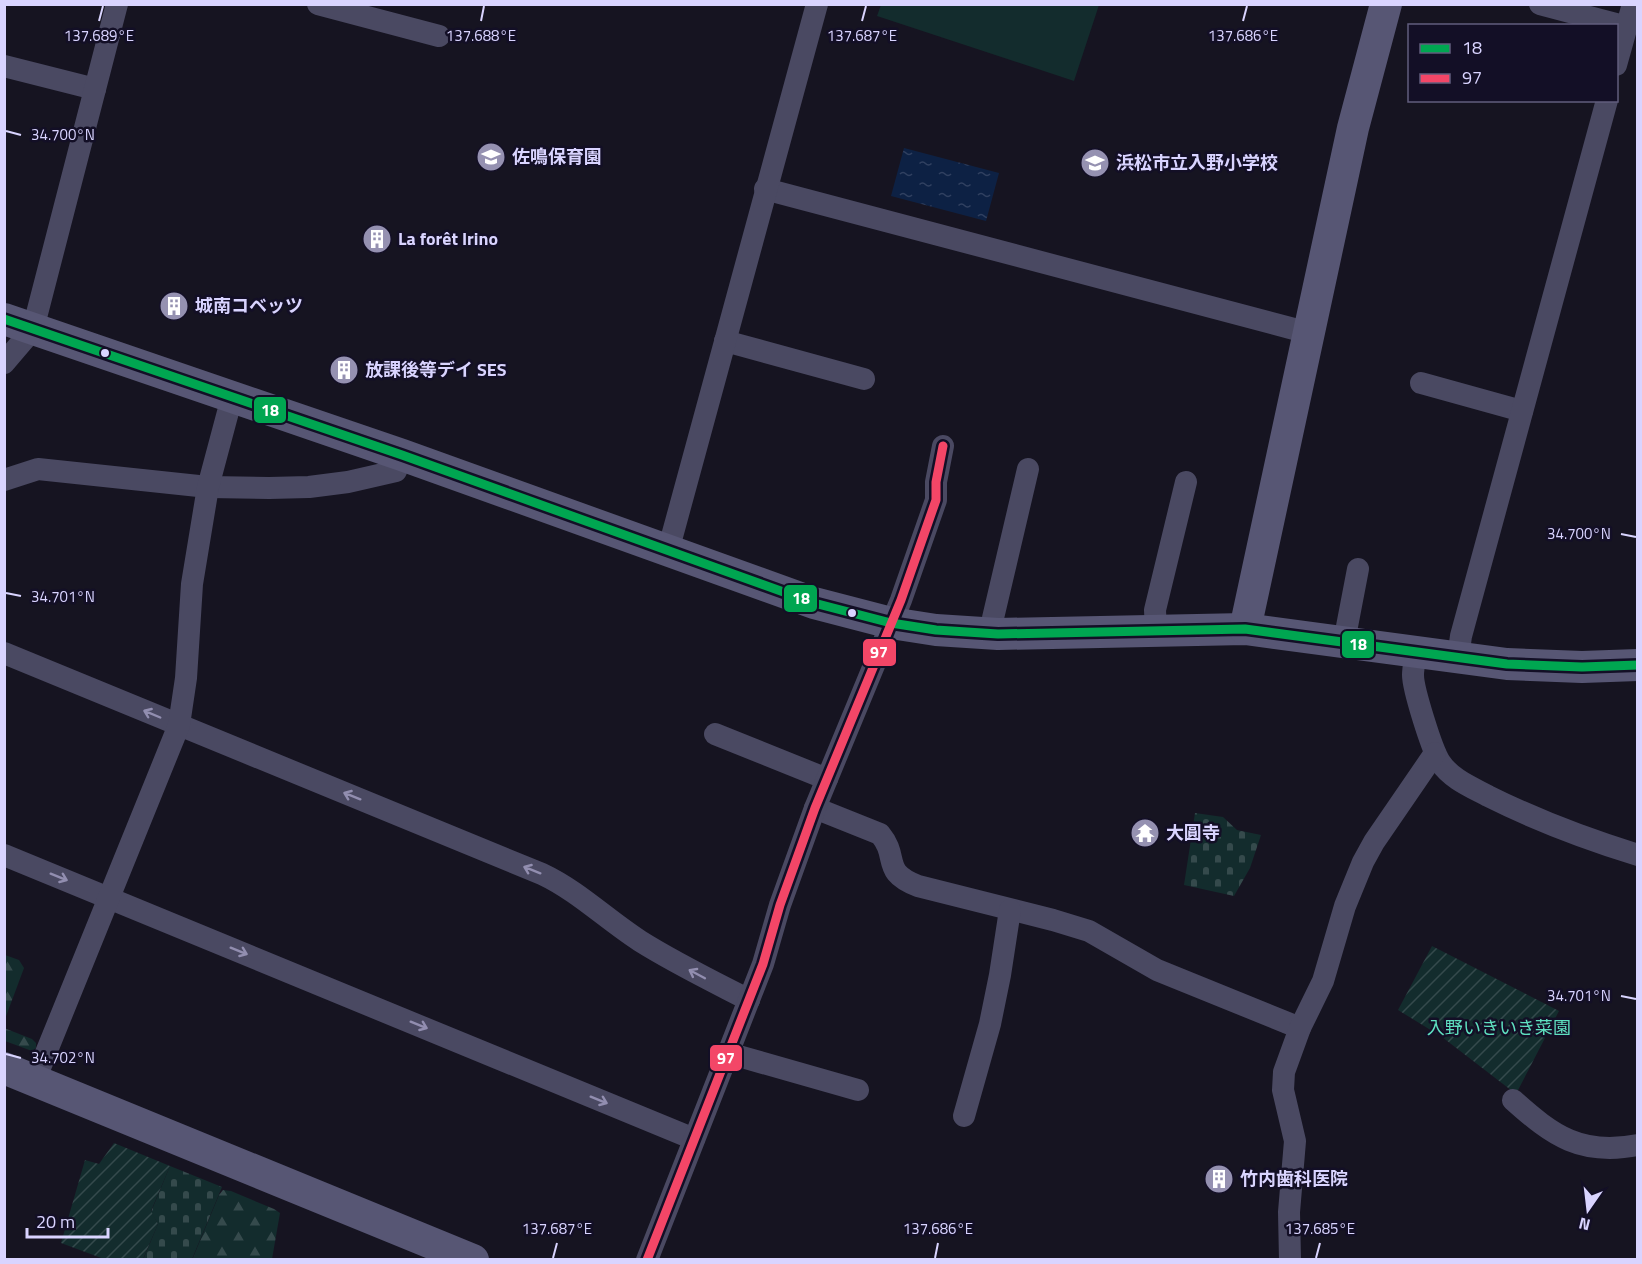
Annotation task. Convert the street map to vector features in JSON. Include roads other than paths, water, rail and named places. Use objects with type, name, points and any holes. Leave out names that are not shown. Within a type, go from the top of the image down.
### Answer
[{"type":"street","points":[[4,363],[19,324],[95,89],[117,4]]},
{"type":"street","points":[[318,4],[439,36]]},
{"type":"street","points":[[668,551],[817,4]]},
{"type":"street","points":[[1245,629],[1353,128],[1386,4]]},
{"type":"street","points":[[1540,4],[1616,24]]},
{"type":"street","points":[[1618,61],[1633,4]]},
{"type":"street","points":[[1618,25],[1627,27]]},
{"type":"street","points":[[4,66],[95,89]]},
{"type":"street","points":[[1458,658],[1461,636],[1606,102]]},
{"type":"street","points":[[765,189],[1309,333]]},
{"type":"street","points":[[19,324],[402,455],[814,603],[891,623],[936,630],[993,634],[1245,629],[1458,658],[1545,666],[1638,665]]},
{"type":"street","points":[[725,341],[864,379]]},
{"type":"street","points":[[1420,383],[1522,411]]},
{"type":"street","points":[[35,1080],[179,726],[186,678],[192,584],[208,487],[232,397]]},
{"type":"street","points":[[647,1260],[763,964],[780,905],[815,808],[901,600],[936,500],[936,482],[943,446]]},
{"type":"street","points":[[4,480],[38,469],[208,487],[309,487],[348,482],[396,471],[402,455]]},
{"type":"street","points":[[993,634],[993,618],[1028,469]]},
{"type":"street","points":[[1156,631],[1155,610],[1186,482]]},
{"type":"street","points":[[1344,642],[1358,569]]},
{"type":"street","points":[[4,652],[556,880],[650,947],[749,1000]]},
{"type":"street","points":[[1416,652],[1412,677],[1435,753],[1440,763],[1454,777],[1506,805],[1579,836],[1638,855]]},
{"type":"street","points":[[715,734],[827,779]]},
{"type":"street","points":[[1290,1260],[1288,1212],[1294,1141],[1283,1090],[1284,1072],[1300,1028],[1323,981],[1345,906],[1363,862],[1374,842],[1435,753]]},
{"type":"street","points":[[815,808],[880,834],[887,843],[891,864],[896,874],[906,881],[1089,931],[1157,970],[1300,1028]]},
{"type":"street","points":[[4,855],[694,1139]]},
{"type":"street","points":[[964,1116],[990,1024],[1010,909]]},
{"type":"street","points":[[728,1053],[858,1090]]},
{"type":"street","points":[[4,1068],[473,1260]]},
{"type":"street","points":[[1513,1100],[1556,1135],[1577,1144],[1600,1148],[1623,1148],[1638,1144]]},
{"type":"water","points":[[904,148],[999,173],[986,221],[891,196]]},
{"type":"place","name":"佐鳴保育園","points":[[491,157]]},
{"type":"place","name":"浜松市立入野小学校","points":[[1095,163]]},
{"type":"place","name":"La forêt Irino","points":[[377,239]]},
{"type":"place","name":"城南コベッツ","points":[[174,306]]},
{"type":"place","name":"放課後等デイ SES","points":[[344,370]]},
{"type":"place","name":"大圓寺","points":[[1145,833]]},
{"type":"place","name":"竹内歯科医院","points":[[1219,1179]]},
{"type":"park label","name":"入野いきいき菜園","points":[[1499,1028]]}]
